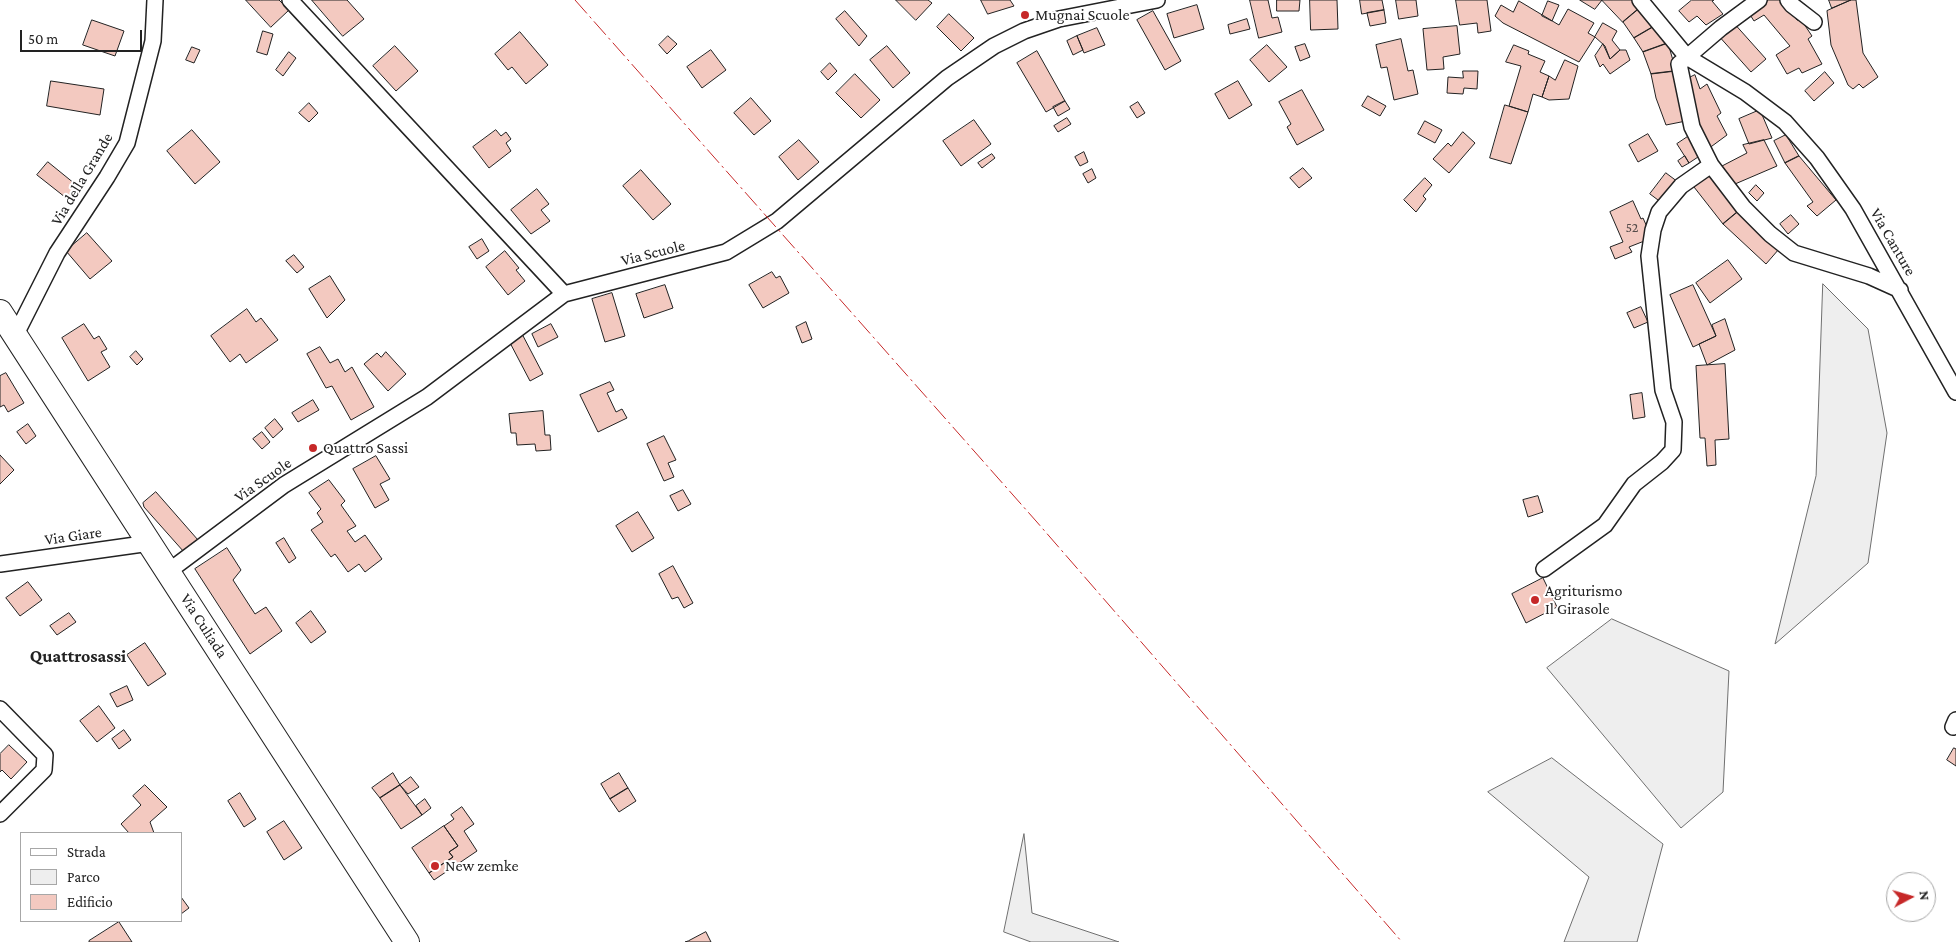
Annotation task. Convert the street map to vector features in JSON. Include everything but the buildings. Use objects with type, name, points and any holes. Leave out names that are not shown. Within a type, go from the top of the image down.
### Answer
[{"type":"main road","name":"Via Culiada","points":[[0,312],[407,942]]},
{"type":"street","name":"Via della Grande","points":[[15,336],[57,253],[107,177],[127,142],[152,41],[155,0]]},
{"type":"street","points":[[290,0],[564,294]]},
{"type":"street","name":"Via Scuole","points":[[169,572],[284,485],[427,397],[564,294],[726,252],[777,221],[946,78],[994,46],[1024,31],[1059,19],[1157,0]]},
{"type":"street","name":"Via Canture","points":[[1640,0],[1686,57],[1745,92],[1785,122],[1817,158],[1853,209],[1900,290]]},
{"type":"street","points":[[1686,57],[1759,0]]},
{"type":"street","points":[[1788,0],[1814,22]]},
{"type":"street","name":"Via Canture","points":[[1686,57],[1678,64],[1692,127],[1712,165],[1743,207],[1770,234],[1794,253],[1869,276],[1900,290]]},
{"type":"street","points":[[1544,569],[1605,525],[1634,484],[1662,462],[1673,450],[1674,422],[1663,390],[1649,256],[1653,230],[1659,212],[1682,186],[1712,165]]},
{"type":"street","points":[[1900,290],[1956,392]]},
{"type":"street","name":"Via Giare","points":[[0,564],[150,544]]},
{"type":"street","points":[[0,708],[45,755],[44,770],[0,814]]},
{"type":"green space","points":[[1823,284],[1868,329],[1887,433],[1868,563],[1775,644],[1816,476]]},
{"type":"green space","points":[[1612,619],[1729,671],[1723,792],[1681,828],[1547,668]]},
{"type":"green space","points":[[1552,758],[1663,844],[1637,942],[1564,942],[1589,877],[1488,792]]},
{"type":"green space","points":[[1024,834],[1032,913],[1119,942],[1031,942],[1004,932]]},
{"type":"power","points":[[575,0],[1036,521],[1402,942]]},
{"type":"place","name":"Mugnai Scuole","points":[[1025,15]]},
{"type":"place","name":"Quattro Sassi","points":[[313,448]]},
{"type":"place","name":"Agriturismo Il Girasole","points":[[1535,600]]},
{"type":"place","name":"New zemke","points":[[435,866]]},
{"type":"district","name":"Quattrosassi","points":[[78,656]]}]
